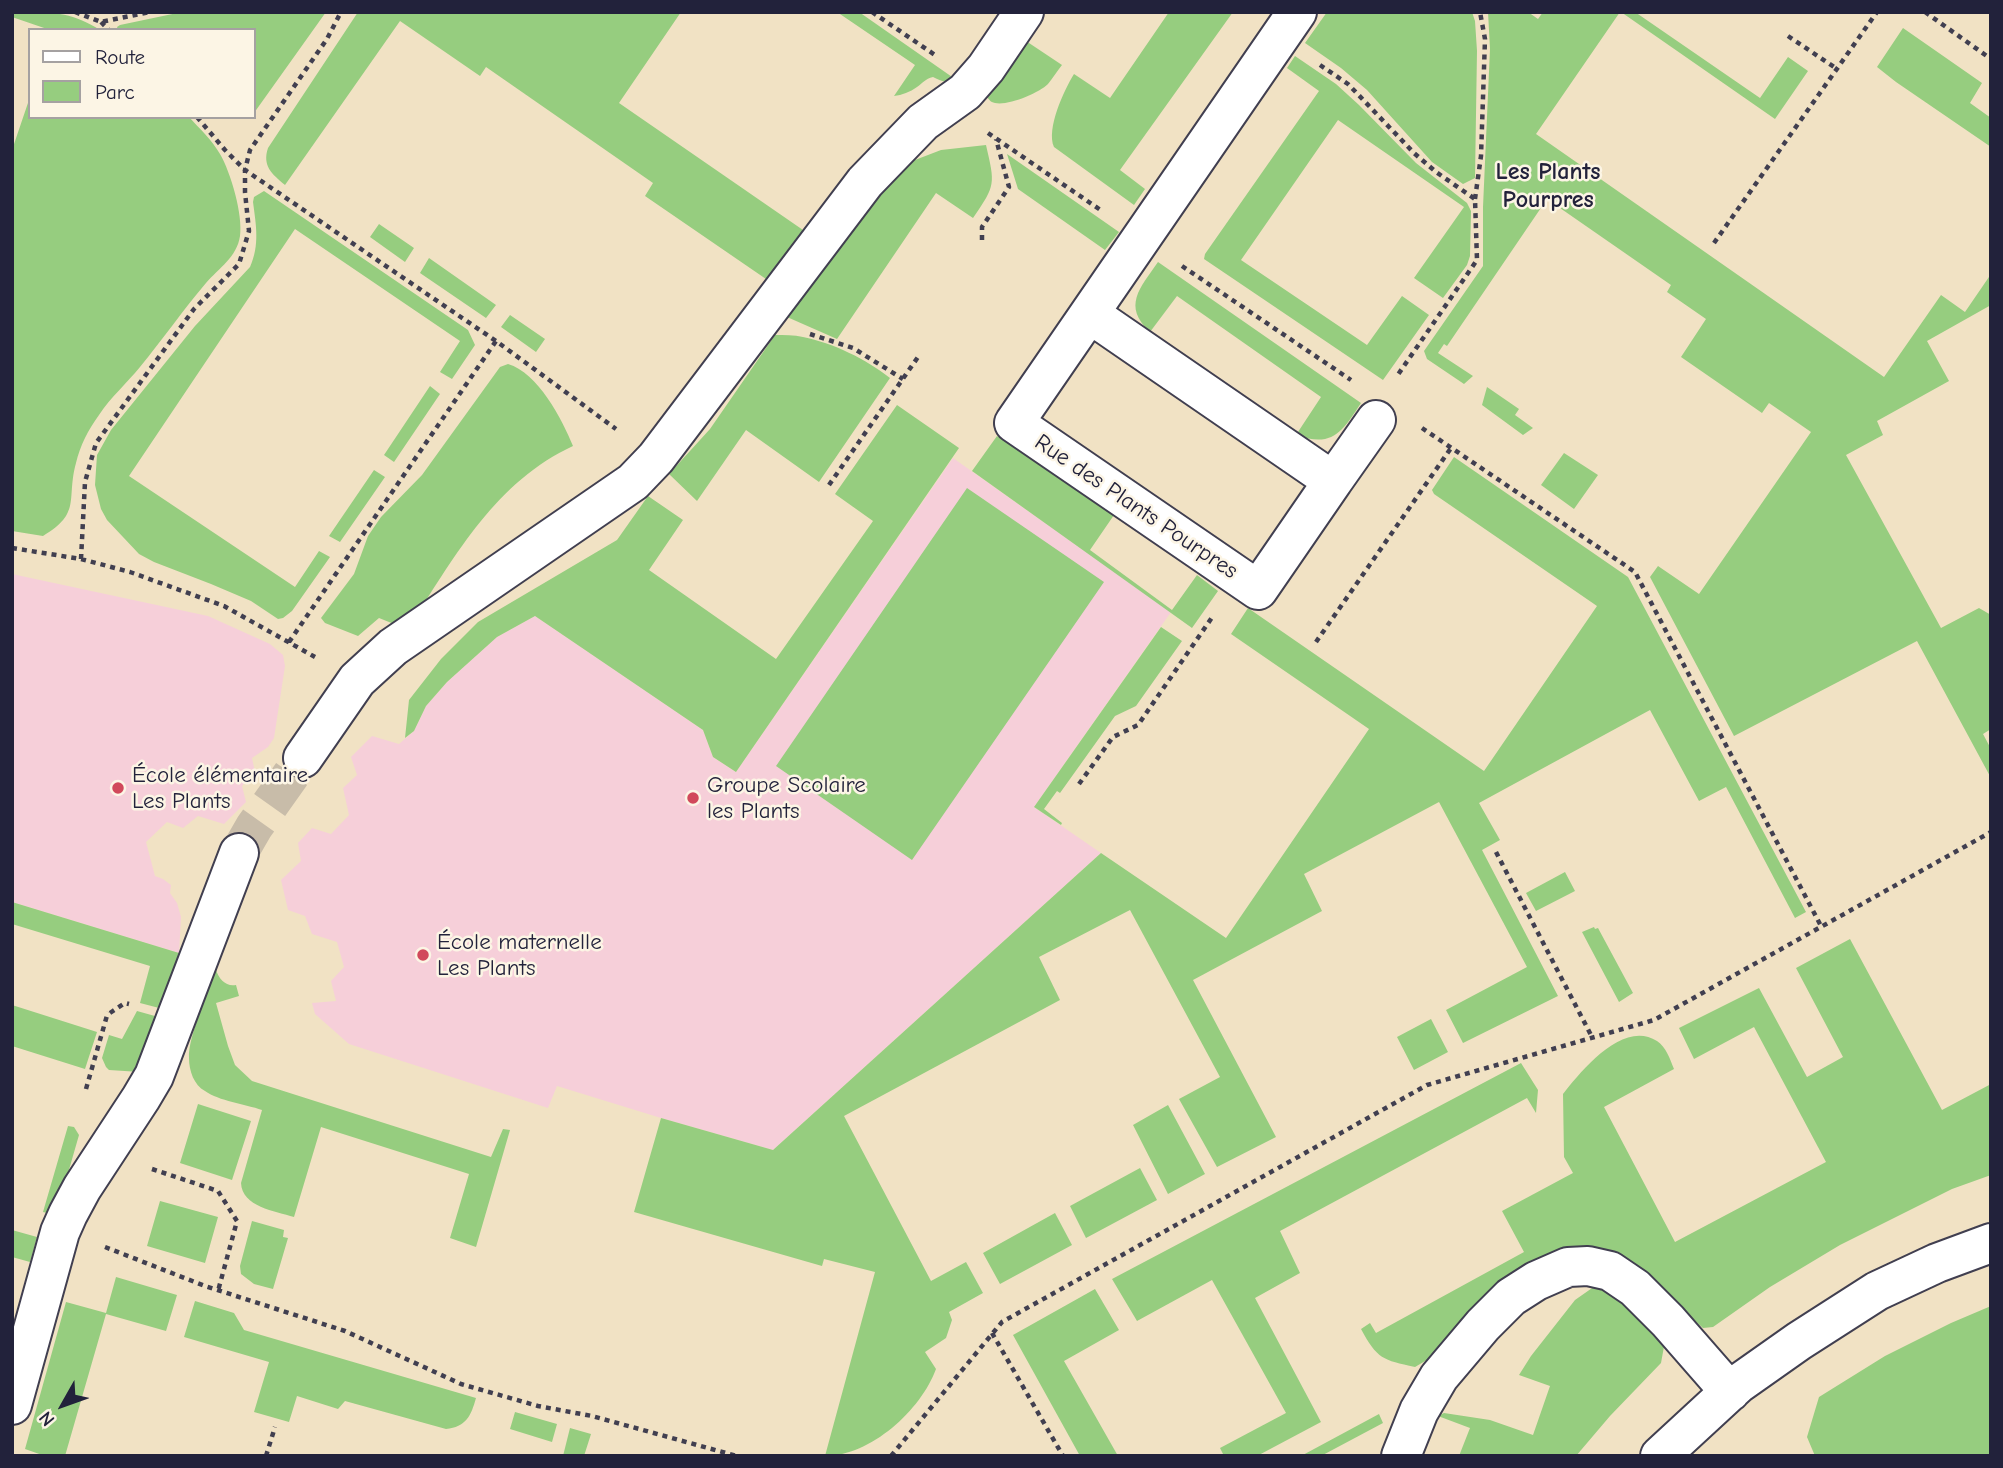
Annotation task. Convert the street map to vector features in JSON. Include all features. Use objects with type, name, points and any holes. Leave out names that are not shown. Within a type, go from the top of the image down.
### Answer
[{"type":"street","points":[[303,758],[356,680],[393,647],[633,482],[656,458],[865,181],[923,122],[986,68],[1024,12]]},
{"type":"street","name":"Rue des Plants Pourpres","points":[[1288,25],[1014,423],[1258,590],[1376,420]]},
{"type":"street","points":[[1090,314],[1333,481]]},
{"type":"street","points":[[12,1405],[60,1232],[82,1188],[154,1076],[239,853]]},
{"type":"street","points":[[1660,1456],[1730,1392],[1799,1341],[1877,1291],[1937,1263],[1991,1243]]},
{"type":"street","points":[[1401,1456],[1419,1411],[1439,1377],[1483,1325],[1511,1297],[1536,1280],[1567,1267],[1588,1266],[1610,1271],[1635,1288],[1668,1321],[1730,1392]]},
{"type":"path","points":[[75,12],[101,22],[107,28]]},
{"type":"path","points":[[101,22],[150,12]]},
{"type":"path","points":[[81,559],[85,482],[96,443],[194,309],[239,264],[249,231],[245,192],[250,150],[327,39],[341,12]]},
{"type":"path","points":[[872,12],[960,93],[995,138],[1358,385]]},
{"type":"path","points":[[1396,379],[1477,260],[1475,199],[1481,156],[1485,39],[1480,12]]},
{"type":"path","points":[[1714,243],[1877,12]]},
{"type":"path","points":[[1925,12],[1991,59]]},
{"type":"path","points":[[1288,25],[1414,153],[1475,199]]},
{"type":"path","points":[[1788,36],[1837,69]]},
{"type":"path","points":[[199,119],[246,170],[496,341],[656,458]]},
{"type":"path","points":[[982,240],[982,227],[1009,187],[995,138]]},
{"type":"path","points":[[762,319],[853,348],[903,379]]},
{"type":"path","points":[[289,642],[496,341]]},
{"type":"path","points":[[829,485],[918,357]]},
{"type":"path","points":[[1419,426],[1634,572],[1821,926]]},
{"type":"path","points":[[1316,642],[1451,448]]},
{"type":"path","points":[[12,548],[81,559],[130,572],[224,606],[356,680]]},
{"type":"path","points":[[1079,784],[1113,737],[1138,725],[1239,578]]},
{"type":"path","points":[[891,1456],[1002,1322],[1427,1085],[1654,1020],[1991,832]]},
{"type":"path","points":[[1496,852],[1592,1037]]},
{"type":"path","points":[[104,1154],[218,1191],[237,1221],[218,1291]]},
{"type":"path","points":[[60,1232],[124,1253],[218,1291],[345,1331],[460,1384],[538,1406],[592,1416],[737,1456]]},
{"type":"path","points":[[992,1333],[1063,1456]]},
{"type":"path","points":[[266,1456],[275,1427]]},
{"type":"shaded area","name":"Groupe Scolaire les Plants","points":[[953,458],[1171,612],[1034,807],[1101,853],[773,1150],[557,1086],[548,1108],[349,1044],[315,1014],[312,1003],[336,1001],[331,981],[344,967],[337,942],[312,934],[305,916],[288,910],[281,880],[301,861],[298,843],[312,828],[331,834],[349,815],[343,788],[357,775],[351,757],[372,736],[399,744],[414,731],[426,706],[447,682],[497,637],[535,616],[703,730],[713,757],[736,772]]},
{"type":"shaded area","points":[[12,574],[208,616],[270,644],[283,655],[285,666],[274,738],[268,747],[252,758],[255,772],[242,786],[246,802],[224,824],[198,816],[183,828],[167,822],[146,842],[155,876],[171,885],[170,893],[177,903],[181,917],[179,953],[12,902]]},
{"type":"green space","points":[[12,12],[47,12],[78,19],[97,28],[44,28],[12,17]]},
{"type":"green space","points":[[182,12],[326,12],[256,110],[256,28],[117,28],[120,25]]},
{"type":"green space","points":[[358,12],[681,12],[619,103],[803,230],[766,279],[645,196],[653,183],[486,67],[480,76],[400,21],[285,185],[267,165],[268,148]]},
{"type":"green space","points":[[837,12],[859,12],[955,79],[947,82],[933,77],[909,92],[894,96],[915,65]]},
{"type":"green space","points":[[1169,12],[1233,12],[1120,170],[1145,189],[1134,205],[1054,147],[1052,130],[1061,99],[1074,74],[1110,98]]},
{"type":"green space","points":[[1327,12],[1472,12],[1477,51],[1475,178],[1463,184],[1432,162],[1367,90],[1305,43]]},
{"type":"green space","points":[[1488,12],[1528,12],[1538,19],[1543,12],[1620,12],[1536,134],[1884,377],[1941,295],[1965,312],[1991,274],[1991,305],[1927,341],[1949,381],[1877,421],[1883,435],[1846,455],[1941,628],[1979,608],[1991,615],[1991,729],[1983,734],[1991,749],[1991,778],[1917,641],[1734,736],[1650,577],[1658,566],[1699,594],[1811,432],[1769,403],[1762,413],[1681,357],[1706,319],[1667,292],[1671,285],[1547,199],[1447,346],[1444,344],[1438,353],[1473,376],[1464,384],[1427,359],[1424,351],[1483,266],[1490,49]]},
{"type":"green space","points":[[1621,12],[1635,12],[1760,98],[1788,57],[1808,71],[1775,119]]},
{"type":"green space","points":[[1903,28],[1982,83],[1970,103],[1991,118],[1991,147],[1877,67]]},
{"type":"green space","points":[[1026,41],[1062,65],[1048,84],[1038,91],[1007,103],[992,102],[986,96]]},
{"type":"green space","points":[[1295,56],[1336,84],[1416,163],[1467,203],[1471,211],[1470,256],[1467,265],[1443,298],[1414,278],[1464,207],[1338,120],[1241,260],[1367,345],[1402,296],[1429,315],[1383,380],[1204,259],[1319,91],[1287,68]]},
{"type":"green space","points":[[28,103],[28,119],[191,119],[220,154],[232,183],[240,217],[240,236],[231,256],[206,283],[91,426],[78,457],[68,512],[55,528],[43,536],[12,531],[12,150]]},
{"type":"green space","points":[[986,145],[992,184],[973,218],[936,193],[837,339],[787,317],[893,175],[915,160],[941,150]]},
{"type":"green space","points":[[1007,154],[1119,232],[1105,250],[1018,189]]},
{"type":"green space","points":[[264,191],[468,330],[475,345],[452,379],[440,372],[460,341],[295,229],[129,476],[295,587],[319,551],[330,557],[292,611],[278,619],[251,601],[139,554],[107,520],[101,509],[95,485],[97,455],[111,430],[195,326],[250,267],[256,243],[253,202],[254,197]]},
{"type":"green space","points":[[379,224],[414,248],[405,262],[370,237]]},
{"type":"green space","points":[[429,258],[496,305],[486,318],[420,273]]},
{"type":"green space","points":[[1158,262],[1361,403],[1342,429],[1335,435],[1319,440],[1296,435],[1321,397],[1177,296],[1150,332],[1137,314],[1135,305],[1140,289]]},
{"type":"green space","points":[[510,315],[545,339],[536,352],[501,327]]},
{"type":"green space","points":[[775,335],[800,336],[826,343],[860,358],[890,378],[819,482],[746,430],[697,501],[669,474],[710,429]]},
{"type":"green space","points":[[508,364],[529,377],[548,398],[573,446],[546,461],[500,499],[462,545],[413,621],[399,626],[379,618],[358,636],[325,623],[321,618],[354,574],[368,536],[381,517],[422,475],[500,367]]},
{"type":"green space","points":[[430,386],[440,394],[394,462],[384,455]]},
{"type":"green space","points":[[1487,387],[1519,409],[1515,415],[1533,428],[1523,435],[1482,405]]},
{"type":"green space","points":[[897,405],[959,448],[736,772],[713,757],[703,730],[535,616],[497,637],[447,682],[426,706],[414,731],[405,738],[409,700],[441,659],[478,622],[617,540],[648,496],[683,520],[649,570],[776,659],[873,521],[835,494]]},
{"type":"green space","points":[[997,436],[1114,515],[1090,550],[1172,610],[1197,575],[1218,591],[1192,628],[972,471]]},
{"type":"green space","points":[[1564,453],[1598,475],[1574,509],[1541,485]]},
{"type":"green space","points":[[1454,457],[1628,577],[1806,912],[1795,918],[1726,787],[1699,801],[1650,710],[1479,803],[1500,840],[1482,850],[1558,996],[1463,1043],[1446,1010],[1527,967],[1439,802],[1304,874],[1322,911],[1193,980],[1276,1137],[1217,1167],[1179,1099],[1220,1077],[1130,910],[1039,957],[1060,1000],[844,1116],[931,1281],[966,1262],[983,1293],[949,1312],[952,1320],[946,1338],[925,1352],[936,1369],[929,1385],[906,1415],[892,1428],[860,1448],[825,1456],[875,1272],[824,1259],[822,1266],[634,1212],[661,1118],[773,1150],[1101,853],[1226,938],[1369,729],[1231,634],[1248,608],[1484,771],[1597,606],[1434,494],[1432,490]]},
{"type":"green space","points":[[374,470],[385,477],[340,542],[329,536]]},
{"type":"green space","points":[[967,488],[1104,582],[912,860],[776,766]]},
{"type":"green space","points":[[1161,627],[1182,641],[1136,706],[1115,716],[1060,793],[1057,791],[1044,809],[1062,823],[1061,825],[1034,807]]},
{"type":"green space","points":[[1565,872],[1575,891],[1536,911],[1526,893]]},
{"type":"green space","points":[[12,902],[179,953],[163,1009],[140,1003],[150,966],[12,924]]},
{"type":"green space","points":[[1598,928],[1633,993],[1619,1002],[1582,932]]},
{"type":"green space","points":[[1850,939],[1942,1110],[1991,1084],[1991,1175],[1952,1189],[1840,1245],[1770,1287],[1713,1327],[1703,1328],[1639,1271],[1608,1253],[1415,1367],[1388,1360],[1372,1347],[1361,1329],[1370,1323],[1376,1333],[1524,1252],[1502,1211],[1573,1173],[1564,1157],[1563,1094],[1592,1061],[1617,1042],[1644,1036],[1657,1041],[1665,1050],[1674,1069],[1604,1107],[1675,1242],[1826,1162],[1754,1027],[1694,1059],[1679,1028],[1759,988],[1807,1077],[1843,1057],[1796,968]]},
{"type":"green space","points":[[216,970],[223,982],[236,985],[239,996],[216,1003],[235,1065],[252,1081],[491,1157],[503,1129],[510,1130],[476,1247],[450,1238],[469,1174],[321,1127],[294,1217],[261,1207],[247,1198],[241,1183],[262,1110],[225,1100],[205,1091],[195,1081],[189,1063],[195,1027]]},
{"type":"green space","points":[[12,1005],[97,1032],[85,1069],[12,1046]]},
{"type":"green space","points":[[137,1011],[162,1018],[140,1072],[109,1070],[102,1058],[109,1035],[122,1039]]},
{"type":"green space","points":[[1431,1019],[1448,1052],[1414,1070],[1397,1037]]},
{"type":"green space","points":[[1521,1063],[1538,1090],[1536,1113],[1527,1098],[1280,1231],[1300,1273],[1255,1298],[1321,1422],[1257,1456],[1224,1456],[1220,1448],[1286,1413],[1212,1280],[1137,1321],[1112,1279]]},
{"type":"green space","points":[[198,1104],[251,1121],[232,1180],[180,1163]]},
{"type":"green space","points":[[1168,1105],[1205,1174],[1168,1194],[1133,1125]]},
{"type":"green space","points":[[68,1126],[74,1127],[79,1135],[56,1215],[43,1212]]},
{"type":"green space","points":[[1140,1168],[1157,1200],[1086,1238],[1070,1206]]},
{"type":"green space","points":[[160,1201],[218,1217],[205,1263],[147,1246]]},
{"type":"green space","points":[[1055,1213],[1072,1245],[1000,1284],[983,1253]]},
{"type":"green space","points":[[252,1221],[284,1230],[283,1237],[288,1238],[273,1289],[254,1284],[241,1274],[240,1266]]},
{"type":"green space","points":[[12,1230],[37,1237],[30,1262],[12,1257]]},
{"type":"green space","points":[[116,1277],[177,1295],[166,1331],[106,1314],[65,1456],[45,1456],[25,1449],[66,1302],[106,1313]]},
{"type":"green space","points":[[1595,1286],[1624,1302],[1665,1341],[1661,1363],[1576,1456],[1459,1456],[1470,1428],[1438,1416],[1444,1413],[1490,1420],[1533,1435],[1550,1386],[1519,1375],[1575,1300]]},
{"type":"green space","points":[[1095,1289],[1119,1330],[1064,1361],[1118,1456],[1080,1456],[1013,1335]]},
{"type":"green space","points":[[195,1301],[234,1313],[244,1330],[476,1398],[472,1410],[463,1423],[446,1429],[345,1401],[338,1409],[297,1396],[289,1422],[254,1412],[269,1362],[184,1337]]},
{"type":"green space","points":[[1991,1306],[1991,1456],[1815,1456],[1807,1437],[1819,1397],[1885,1356]]},
{"type":"green space","points":[[515,1412],[557,1424],[552,1442],[510,1429]]},
{"type":"green space","points":[[1379,1414],[1383,1423],[1321,1456],[1301,1456]]},
{"type":"green space","points":[[570,1428],[591,1434],[584,1456],[563,1456]]},
{"type":"tunnel","points":[[239,853],[303,758]]},
{"type":"place","name":"École élémentaire Les Plants","points":[[118,788]]},
{"type":"place","name":"Groupe Scolaire les Plants","points":[[693,798]]},
{"type":"place","name":"École maternelle Les Plants","points":[[423,955]]},
{"type":"district","name":"Les Plants Pourpres","points":[[1548,186]]}]
